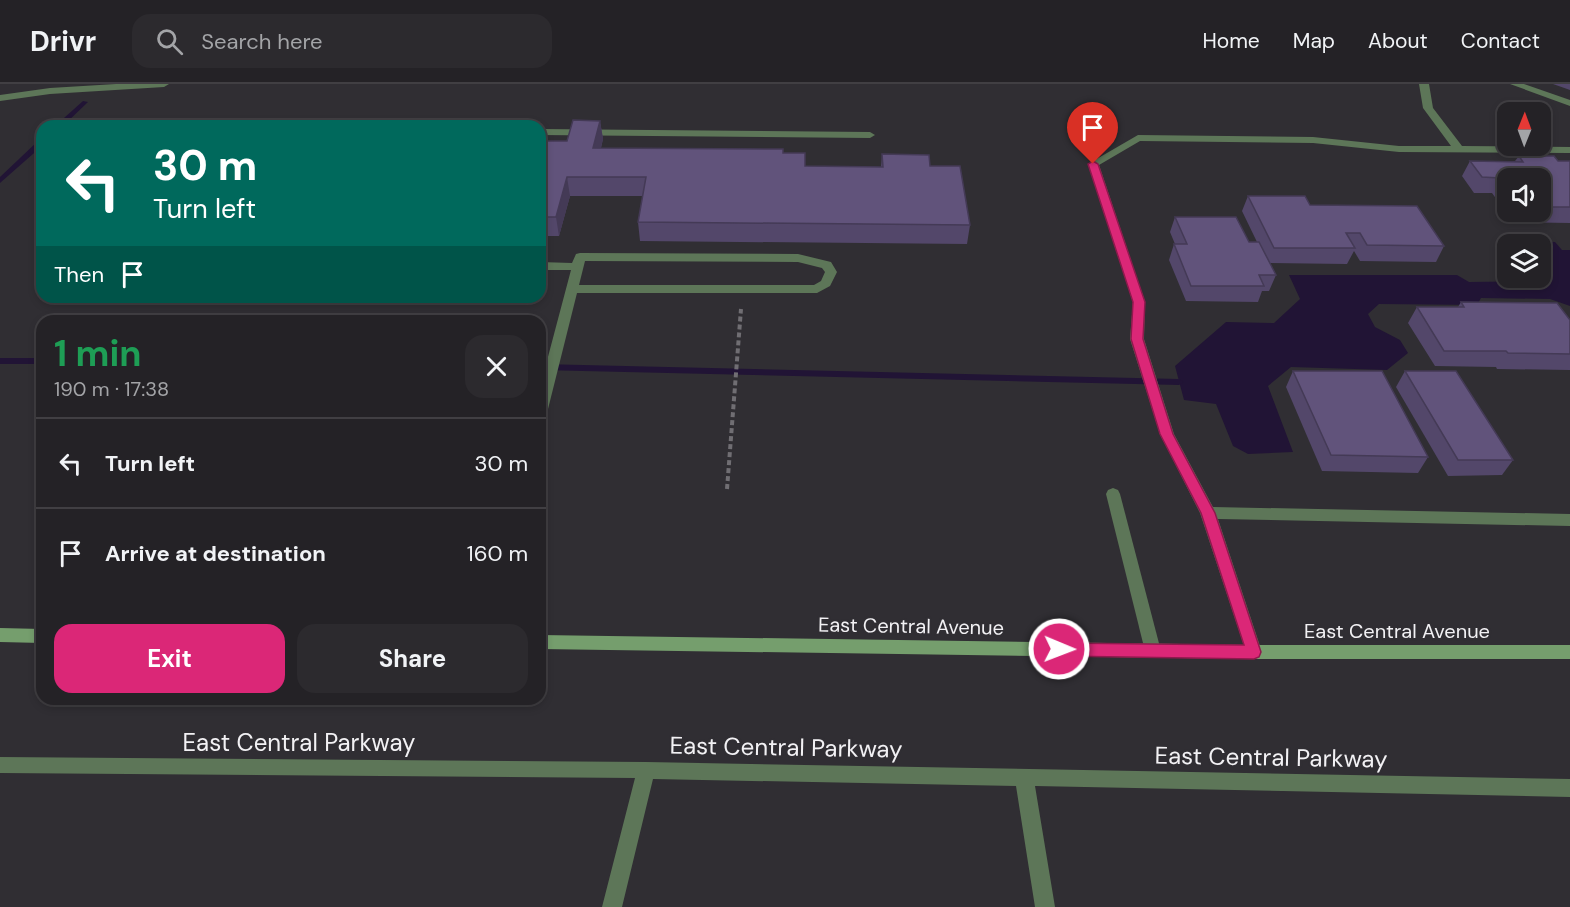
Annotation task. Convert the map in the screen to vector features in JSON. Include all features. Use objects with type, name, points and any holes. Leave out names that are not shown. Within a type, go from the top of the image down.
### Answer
[{"type":"main road","points":[[0,635],[36,636]]},
{"type":"main road","name":"East Central Avenue","points":[[546,642],[1254,652],[1570,652]]},
{"type":"street","points":[[12,96],[14,84]]},
{"type":"street","points":[[0,98],[50,91],[164,84]]},
{"type":"street","points":[[1424,84],[1428,108],[1460,149]]},
{"type":"street","points":[[1515,84],[1570,103]]},
{"type":"street","points":[[546,132],[870,135]]},
{"type":"street","points":[[1254,652],[1208,513],[1167,434],[1137,339],[1139,302],[1093,164],[1138,138],[1307,139],[1399,149],[1570,150]]},
{"type":"street","points":[[546,387],[580,257],[798,258],[827,265],[831,272],[826,283],[817,290],[572,288]]},
{"type":"street","points":[[546,266],[577,267]]},
{"type":"street","points":[[1113,495],[1153,651]]},
{"type":"street","points":[[1208,513],[1570,520]]},
{"type":"street","name":"East Central Parkway","points":[[0,765],[646,770],[1570,788]]},
{"type":"street","points":[[612,907],[646,770]]},
{"type":"street","points":[[1024,778],[1045,907]]},
{"type":"path","points":[[727,489],[740,320]]},
{"type":"shaded area","points":[[1551,242],[1555,242],[1562,250],[1570,250],[1570,306],[1550,299],[1481,298],[1477,305],[1379,304],[1368,314],[1375,327],[1400,340],[1408,353],[1387,370],[1291,367],[1268,386],[1293,452],[1248,454],[1233,446],[1216,404],[1184,400],[1175,366],[1226,322],[1274,323],[1300,299],[1289,275],[1457,275],[1469,282],[1497,282],[1497,288],[1551,288]]},
{"type":"building","points":[[573,120],[600,121],[593,148],[783,149],[783,153],[805,153],[805,166],[883,167],[882,154],[929,155],[930,166],[960,166],[970,225],[638,222],[646,177],[567,177],[556,217],[546,217],[546,141],[567,141]]},
{"type":"building","points":[[1519,156],[1554,156],[1558,161],[1570,161],[1570,207],[1551,207],[1551,168],[1497,168],[1497,178],[1482,177],[1470,161],[1523,162]]},
{"type":"building","points":[[1248,196],[1305,196],[1310,205],[1417,206],[1444,246],[1367,245],[1360,233],[1346,233],[1355,248],[1274,248]]},
{"type":"building","points":[[1175,217],[1236,217],[1249,242],[1259,242],[1276,275],[1259,275],[1264,286],[1191,286],[1174,244],[1187,244]]},
{"type":"building","points":[[1461,302],[1557,303],[1570,320],[1570,354],[1444,351],[1417,307],[1464,307]]},
{"type":"building","points":[[1293,371],[1382,371],[1428,457],[1331,455]]},
{"type":"building","points":[[1405,371],[1456,371],[1513,460],[1458,460]]},
{"type":"waterway","points":[[66,120],[85,102]]},
{"type":"waterway","points":[[0,181],[36,148]]},
{"type":"waterway","points":[[0,361],[36,361]]},
{"type":"waterway","points":[[546,367],[1179,382]]},
{"type":"route","points":[[1059,649],[1254,652],[1208,513],[1167,434],[1137,339],[1139,302],[1093,164]]}]
